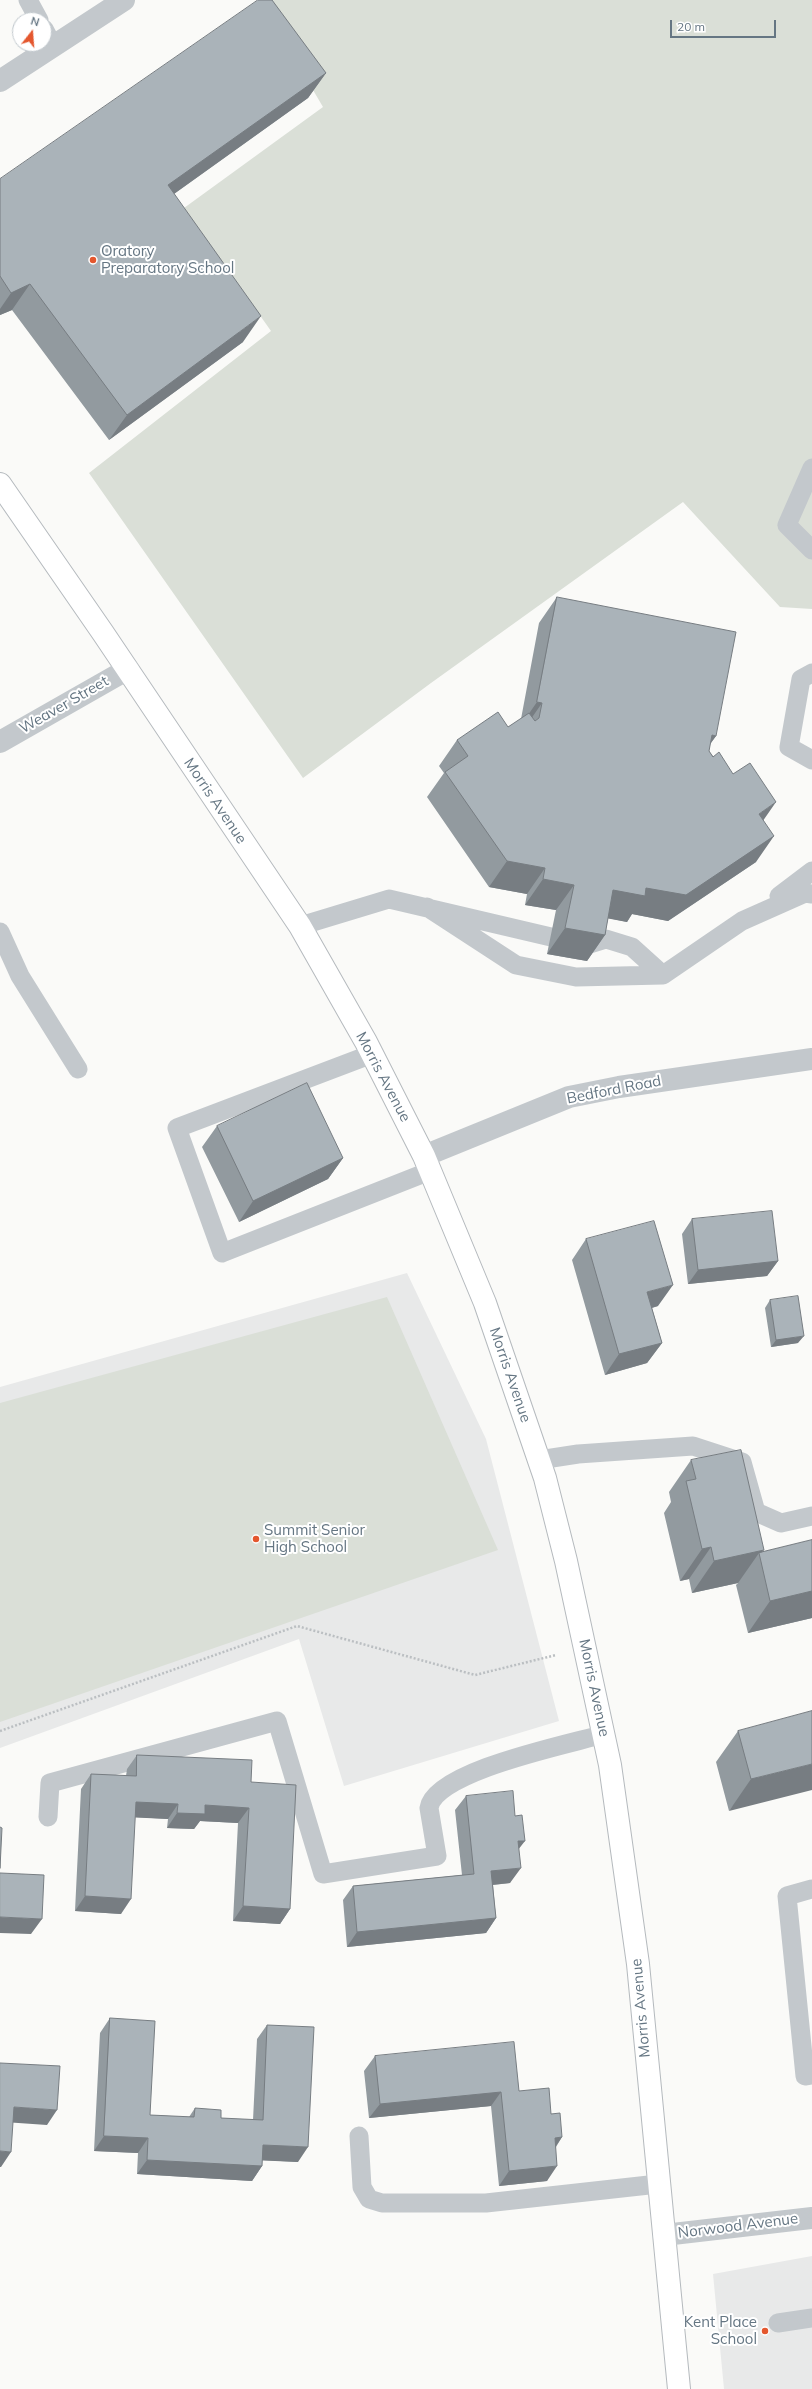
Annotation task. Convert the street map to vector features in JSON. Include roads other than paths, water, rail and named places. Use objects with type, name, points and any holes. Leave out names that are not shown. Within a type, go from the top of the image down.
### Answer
[{"type":"main road","name":"Morris Avenue","points":[[0,484],[128,669],[300,926],[372,1054],[427,1163],[485,1303],[539,1460],[566,1561],[610,1765],[638,1964],[658,2184],[679,2389]]},
{"type":"street","points":[[52,36],[124,0]]},
{"type":"street","points":[[0,81],[33,52]]},
{"type":"street","name":"Weaver Street","points":[[0,742],[128,669]]},
{"type":"street","name":"Bedford Road","points":[[427,1163],[568,1097],[619,1087],[812,1059]]},
{"type":"street","name":"Norwood Avenue","points":[[664,2235],[812,2218]]},
{"type":"lane","points":[[28,0],[35,12]]},
{"type":"lane","points":[[812,468],[787,525],[812,550]]},
{"type":"lane","points":[[812,673],[801,679],[789,747],[812,760]]},
{"type":"lane","points":[[427,907],[516,965],[576,977],[663,975],[752,916],[812,871]]},
{"type":"lane","points":[[752,916],[805,893],[812,894]]},
{"type":"lane","points":[[300,926],[389,899],[551,937]]},
{"type":"lane","points":[[0,932],[20,976],[78,1069]]},
{"type":"lane","points":[[590,944],[606,939],[632,947],[663,975]]},
{"type":"lane","points":[[372,1054],[177,1128],[222,1253],[360,1197],[427,1163]]},
{"type":"lane","points":[[539,1460],[578,1454],[693,1446],[742,1462],[756,1512],[781,1523],[812,1516]]},
{"type":"lane","points":[[48,1817],[50,1783],[276,1721],[323,1874],[437,1856],[429,1808],[430,1800],[438,1792],[472,1772],[604,1734]]},
{"type":"lane","points":[[812,1889],[787,1896],[805,2076],[812,2075]]},
{"type":"lane","points":[[359,2136],[362,2187],[369,2199],[382,2203],[486,2202],[658,2184]]},
{"type":"lane","points":[[778,2323],[812,2318]]},
{"type":"place","name":"Oratory Preparatory School","points":[[93,260]]},
{"type":"place","name":"Summit Senior High School","points":[[256,1539]]},
{"type":"place","name":"Kent Place School","points":[[765,2331]]}]
